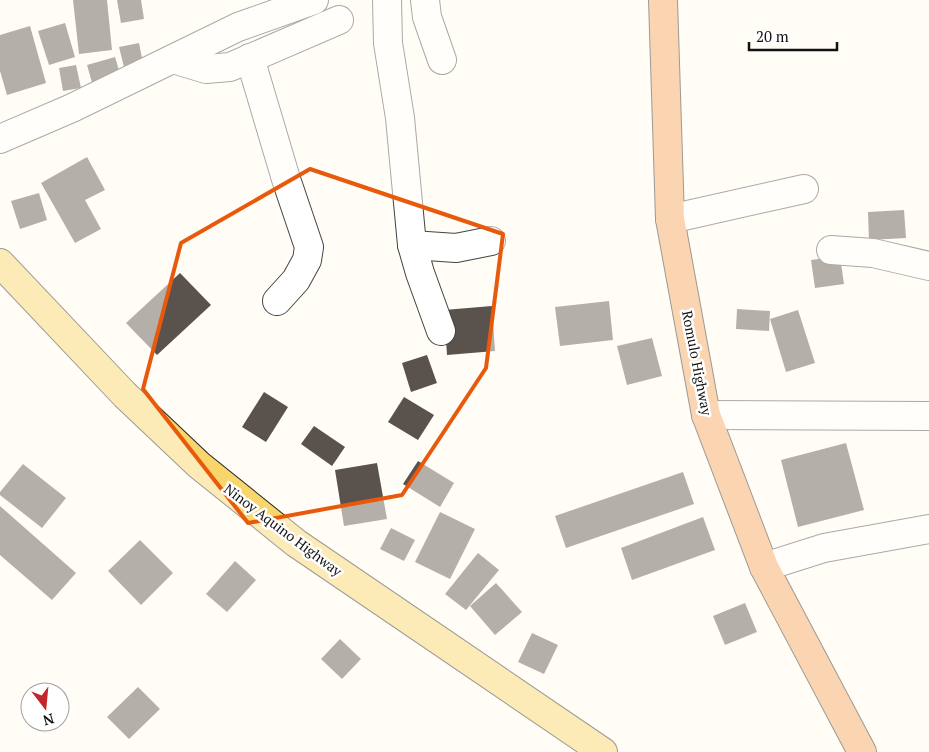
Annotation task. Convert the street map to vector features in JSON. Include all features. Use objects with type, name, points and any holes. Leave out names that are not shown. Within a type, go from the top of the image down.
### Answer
[{"type":"highway","name":"Romulo Highway","points":[[663,0],[670,219],[706,416],[764,567],[862,752]]},
{"type":"main road","name":"Ninoy Aquino Highway","points":[[0,264],[125,395],[199,465],[296,543],[588,748]]},
{"type":"street","points":[[238,27],[245,0]]},
{"type":"street","points":[[0,139],[238,27],[314,0]]},
{"type":"street","points":[[387,0],[388,44],[400,118],[412,245],[441,331]]},
{"type":"street","points":[[425,0],[427,17],[442,60]]},
{"type":"street","points":[[173,59],[206,69],[230,67],[339,20]]},
{"type":"street","points":[[250,58],[286,180],[309,247],[307,260],[296,280],[277,301]]},
{"type":"street","points":[[670,219],[804,188]]},
{"type":"street","points":[[412,245],[456,248],[491,241]]},
{"type":"street","points":[[831,250],[873,253],[929,266]]},
{"type":"street","points":[[706,416],[929,416]]},
{"type":"street","points":[[764,567],[824,548],[929,529]]},
{"type":"highlighted area","points":[[310,169],[503,234],[486,368],[402,495],[248,523],[143,389],[181,243]]},
{"type":"building","points":[[73,0],[107,0],[112,50],[79,54]]},
{"type":"building","points":[[117,0],[141,0],[144,19],[121,23]]},
{"type":"building","points":[[65,23],[75,57],[49,65],[38,31]]},
{"type":"building","points":[[30,26],[46,83],[7,95],[0,71],[0,35]]},
{"type":"building","points":[[139,43],[143,63],[124,67],[119,47]]},
{"type":"building","points":[[115,57],[121,77],[93,86],[87,65]]},
{"type":"building","points":[[76,65],[81,88],[63,91],[59,68]]},
{"type":"building","points":[[87,157],[105,190],[85,200],[101,229],[75,243],[41,183]]},
{"type":"building","points":[[39,193],[47,220],[20,229],[11,201]]},
{"type":"building","points":[[904,210],[906,238],[869,240],[868,212]]},
{"type":"building","points":[[840,256],[844,284],[815,288],[811,260]]},
{"type":"building","points":[[180,273],[211,305],[157,355],[126,323]]},
{"type":"building","points":[[609,301],[613,340],[560,346],[555,307]]},
{"type":"building","points":[[492,306],[495,351],[447,355],[444,310]]},
{"type":"building","points":[[737,309],[770,311],[769,331],[736,329]]},
{"type":"building","points":[[798,310],[815,363],[786,372],[770,319]]},
{"type":"building","points":[[652,338],[662,376],[627,385],[617,346]]},
{"type":"building","points":[[427,355],[437,383],[411,392],[402,363]]},
{"type":"building","points":[[264,392],[288,407],[266,442],[242,427]]},
{"type":"building","points":[[404,397],[434,415],[418,440],[388,422]]},
{"type":"building","points":[[314,426],[345,447],[332,466],[301,444]]},
{"type":"building","points":[[846,443],[864,510],[798,527],[781,460]]},
{"type":"building","points":[[418,461],[454,483],[440,507],[403,484]]},
{"type":"building","points":[[377,463],[387,519],[344,526],[335,470]]},
{"type":"building","points":[[23,464],[66,498],[42,528],[0,495],[0,492]]},
{"type":"building","points":[[683,472],[694,504],[566,548],[555,516]]},
{"type":"building","points":[[0,506],[76,573],[52,600],[0,555]]},
{"type":"building","points":[[440,512],[475,529],[450,579],[415,562]]},
{"type":"building","points":[[703,517],[715,550],[632,580],[621,548]]},
{"type":"building","points":[[391,528],[415,540],[404,561],[380,549]]},
{"type":"building","points":[[140,540],[173,573],[141,605],[108,571]]},
{"type":"building","points":[[478,553],[499,570],[466,610],[445,594]]},
{"type":"building","points":[[235,561],[256,580],[227,612],[206,594]]},
{"type":"building","points":[[496,583],[522,612],[495,635],[470,606]]},
{"type":"building","points":[[745,603],[757,632],[725,645],[713,616]]},
{"type":"building","points":[[532,633],[558,645],[544,674],[518,662]]},
{"type":"building","points":[[340,639],[361,659],[342,679],[321,659]]},
{"type":"building","points":[[138,687],[160,709],[129,739],[107,717]]}]
